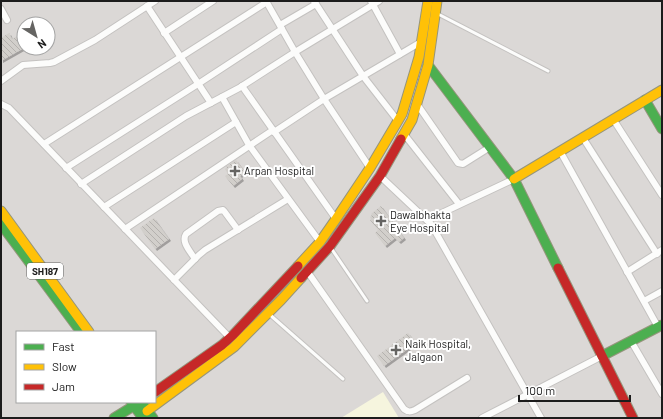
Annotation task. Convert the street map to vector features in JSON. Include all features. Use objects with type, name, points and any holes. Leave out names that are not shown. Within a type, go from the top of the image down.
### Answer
[{"type":"main road","points":[[156,391],[230,338],[320,242],[370,168],[402,114],[419,57],[428,1]]},
{"type":"main road","points":[[114,418],[138,403],[144,416],[234,346],[268,313],[330,246],[380,176],[412,120],[428,65],[437,1]]},
{"type":"main road","points":[[428,65],[514,179],[633,418]]},
{"type":"main road","points":[[514,179],[662,90]]},
{"type":"main road","points":[[645,100],[662,129]]},
{"type":"main road","name":"SH187","points":[[1,211],[14,235],[65,305],[80,331]]},
{"type":"main road","name":"SH187","points":[[1,224],[14,235]]},
{"type":"main road","name":"SH187","points":[[65,305],[88,331]]},
{"type":"main road","points":[[602,356],[660,326]]},
{"type":"street","points":[[164,33],[213,1]]},
{"type":"street","points":[[44,144],[266,1],[324,99],[370,168]]},
{"type":"street","points":[[66,168],[198,84],[315,2],[363,76],[398,122]]},
{"type":"street","points":[[81,184],[186,116],[242,86],[374,2],[400,54]]},
{"type":"street","points":[[1,81],[23,65],[54,62],[95,40],[150,3],[164,33],[211,103]]},
{"type":"street","points":[[1,9],[7,20]]},
{"type":"street","points":[[125,229],[250,145],[324,99],[421,42]]},
{"type":"street","points":[[242,86],[336,219]]},
{"type":"street","points":[[222,97],[250,145],[320,242]]},
{"type":"street","points":[[1,104],[9,108],[230,338]]},
{"type":"street","points":[[416,104],[458,163],[462,164],[490,147]]},
{"type":"street","points":[[613,119],[662,195]]},
{"type":"street","points":[[104,207],[236,122]]},
{"type":"street","points":[[404,134],[459,204]]},
{"type":"street","points":[[582,138],[659,252],[627,272]]},
{"type":"street","points":[[560,151],[627,272],[660,326]]},
{"type":"street","points":[[380,176],[431,224],[542,418]]},
{"type":"street","points":[[427,220],[514,179]]},
{"type":"street","points":[[174,280],[205,250],[288,199]]},
{"type":"street","points":[[195,259],[185,242],[184,236],[218,211],[223,210],[238,230]]},
{"type":"street","points":[[307,271],[404,409],[408,412],[415,410],[467,378]]},
{"type":"street","points":[[644,301],[662,291]]},
{"type":"street","points":[[631,341],[662,394]]},
{"type":"street","points":[[482,418],[602,356]]},
{"type":"lane","points":[[436,12],[548,71]]},
{"type":"lane","points":[[330,246],[367,301]]},
{"type":"lane","points":[[268,313],[343,379]]},
{"type":"shaded area","points":[[1,1],[662,1],[662,418],[1,418]]},
{"type":"shaded area","points":[[383,392],[399,418],[341,418]]},
{"type":"building","points":[[9,33],[12,39],[16,37],[16,53],[1,61],[1,38]]},
{"type":"building","points":[[236,160],[245,172],[240,176],[242,179],[233,186],[225,176],[228,174],[225,169]]},
{"type":"building","points":[[381,206],[404,238],[399,242],[395,238],[385,246],[375,233],[378,230],[370,220],[370,217],[372,215],[371,214]]},
{"type":"building","points":[[154,218],[169,239],[155,249],[140,228]]},
{"type":"building","points":[[408,333],[416,343],[384,366],[377,356]]},
{"type":"traffic: fast","points":[[428,65],[514,179],[558,268]]},
{"type":"traffic: fast","points":[[645,100],[662,129]]},
{"type":"traffic: fast","points":[[1,224],[80,331]]},
{"type":"traffic: fast","points":[[602,356],[662,325]]},
{"type":"traffic: fast","points":[[132,403],[143,418]]},
{"type":"traffic: fast","points":[[114,418],[138,403]]},
{"type":"traffic: fast","points":[[142,403],[153,418]]},
{"type":"traffic: slow","points":[[298,266],[320,242],[336,219],[370,168],[402,114],[419,57],[428,1]]},
{"type":"traffic: slow","points":[[401,139],[412,120],[428,65],[437,1]]},
{"type":"traffic: slow","points":[[514,179],[662,90]]},
{"type":"traffic: slow","points":[[1,211],[88,331]]},
{"type":"traffic: slow","points":[[147,411],[234,347],[301,278]]},
{"type":"traffic: jam","points":[[301,278],[330,246],[380,176],[401,139]]},
{"type":"traffic: jam","points":[[156,391],[222,345],[298,266]]},
{"type":"traffic: jam","points":[[558,268],[633,418]]},
{"type":"place","name":"Arpan Hospital","points":[[235,171]]},
{"type":"place","name":"Dawalbhakta Eye Hospital","points":[[381,221]]},
{"type":"place","name":"Naik Hospital, Jalgaon","points":[[396,350]]}]
